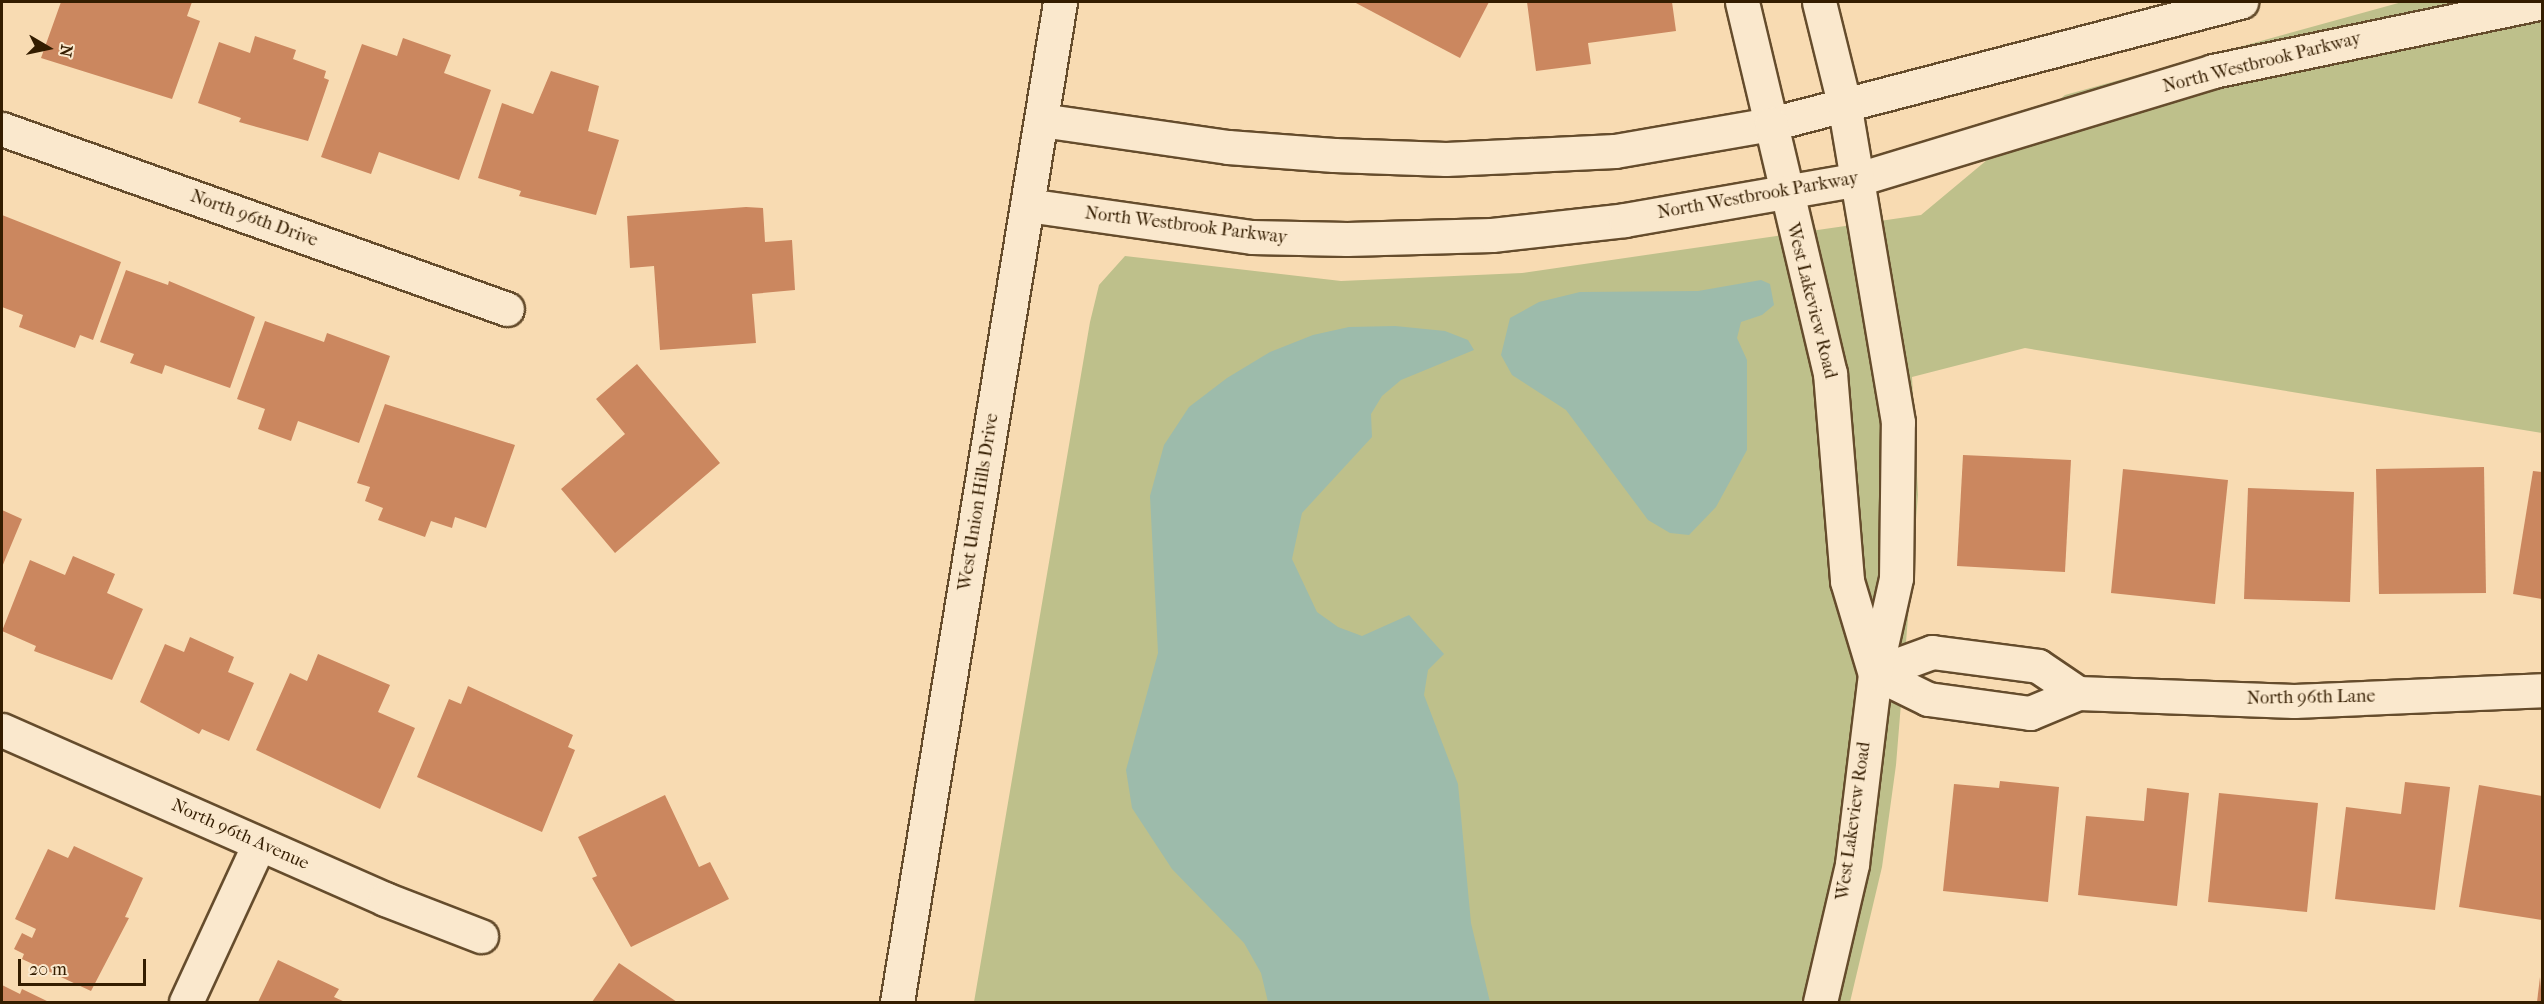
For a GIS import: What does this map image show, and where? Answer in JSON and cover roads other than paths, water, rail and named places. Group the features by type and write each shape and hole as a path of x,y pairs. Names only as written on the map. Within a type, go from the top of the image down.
{"street":[{"name":"West Union Hills Drive","path":"897,1002 1060,2"},
{"name":"West Lakeview Road","path":"1742,2 1785,195 1830,373 1846,581 1875,673"},
{"name":"West Lakeview Road","path":"1819,2 1844,103 1855,180 1898,422 1896,578 1875,673 1852,864 1820,1002"},
{"path":"1041,120 1228,147 1446,159 1615,151 1771,124 1844,103 2241,2"},
{"name":"North Westbrook Parkway","path":"1027,205 1252,237 1347,239 1492,235 1785,195 1855,180 2213,71 2541,2"},
{"name":"North 96th Drive","path":"2,129 507,309"},
{"path":"1875,673 1932,652 2038,666 2078,693"},
{"name":"North 96th Lane","path":"1875,673 1928,699 2030,713 2078,693 2294,701 2542,690"},
{"name":"North 96th Avenue","path":"2,730 259,844 481,936"},
{"path":"186,1002 259,844"}]}
